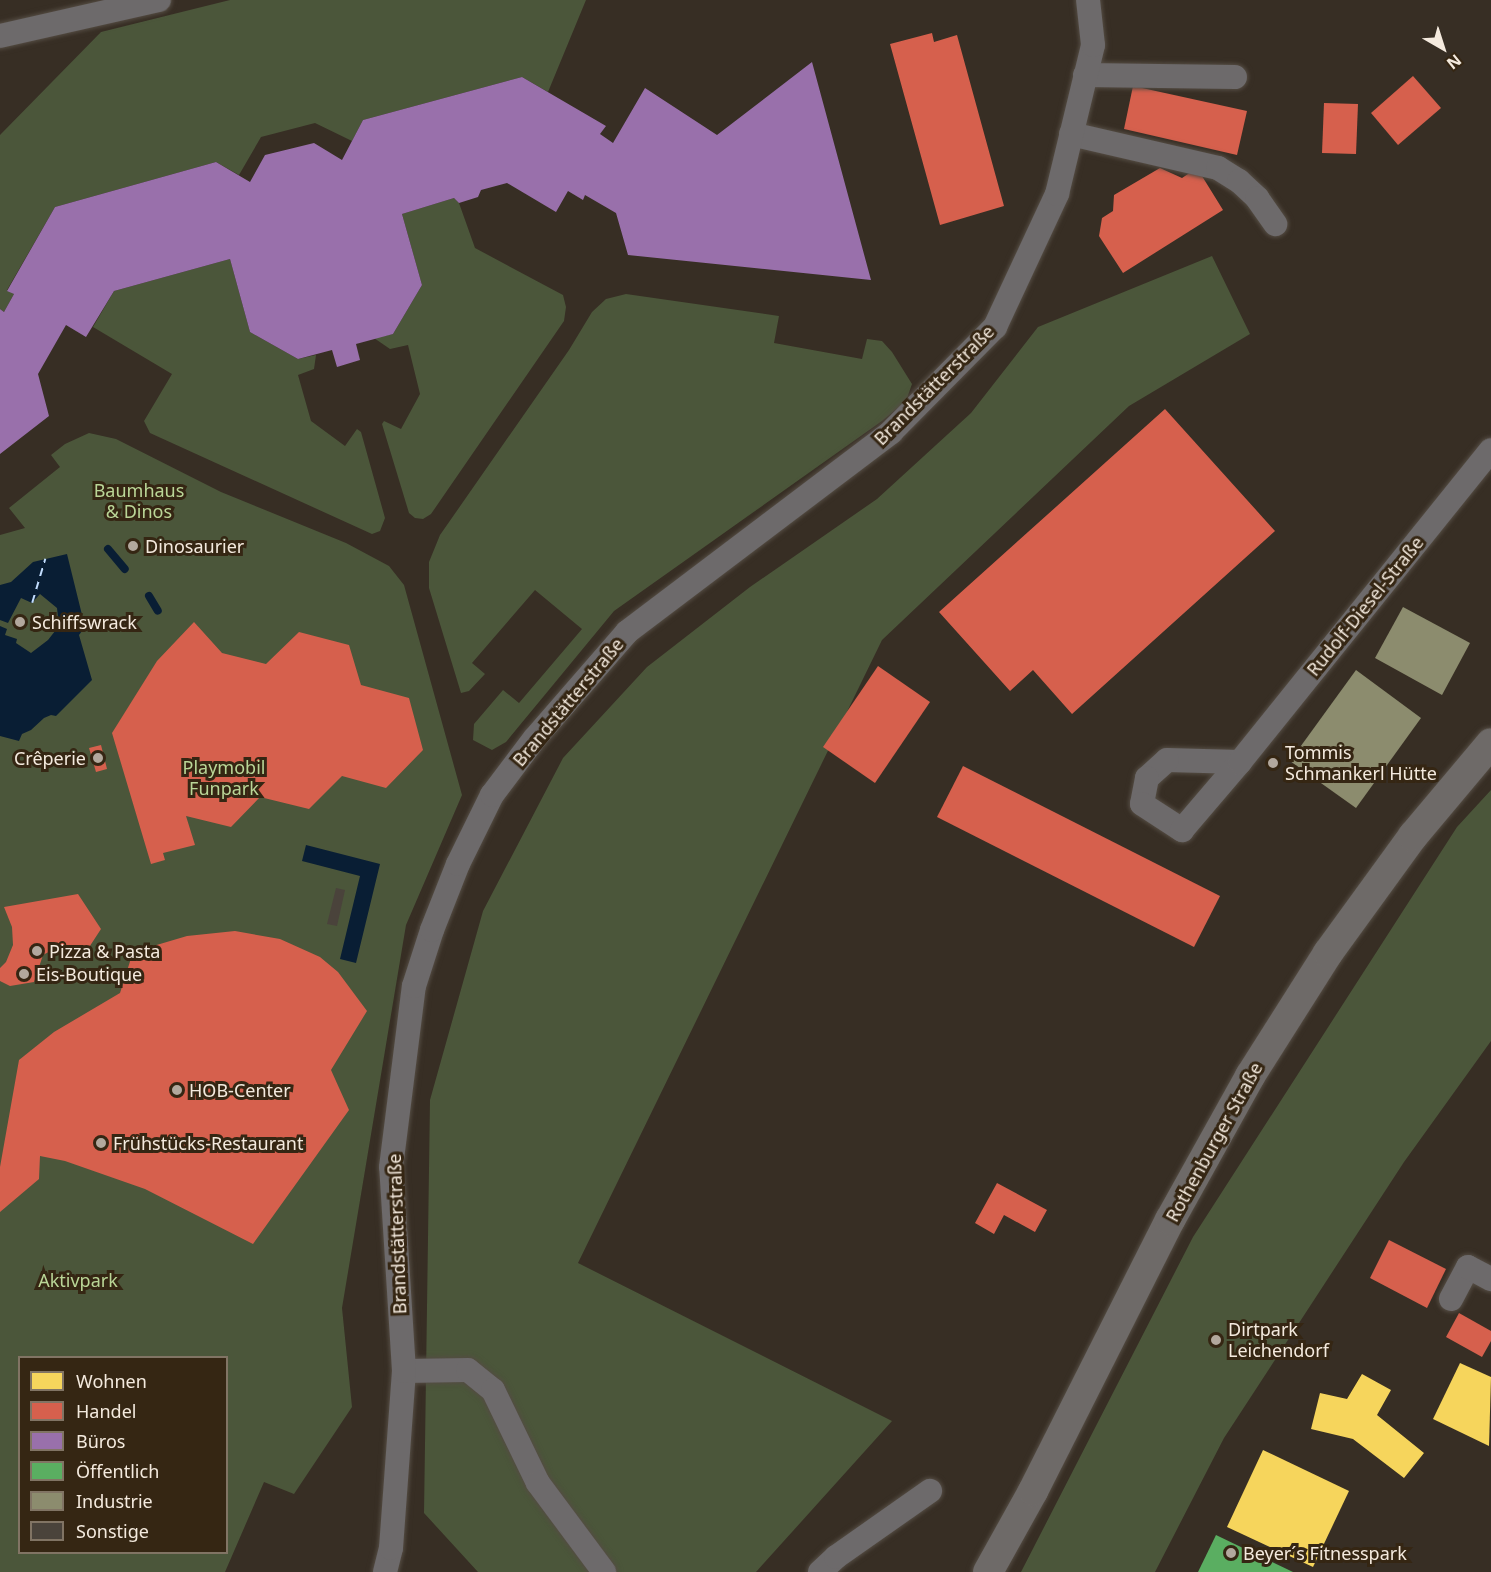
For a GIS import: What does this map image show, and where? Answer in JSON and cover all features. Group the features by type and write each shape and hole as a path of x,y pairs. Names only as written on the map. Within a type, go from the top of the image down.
{"main road":[{"name":"Rothenburger Straße","path":"988,1572 1033,1491 1170,1220 1250,1076 1341,935 1413,836 1491,743"}],"street":[{"path":"0,36 159,0"},
{"name":"Brandstätterstraße","path":"384,1572 391,1548 404,1371 391,1167 414,986 432,930 459,864 492,795 536,738 627,632 891,432 995,327 1057,194 1093,45 1088,0"},
{"path":"1085,75 1235,77"},
{"path":"1071,134 1218,168 1239,181 1257,198 1275,224"},
{"name":"Rudolf-Diesel-Straße","path":"1240,762 1491,450"},
{"path":"1451,1299 1468,1267 1491,1279"},
{"path":"404,1371 468,1370 493,1390 538,1483 604,1572"},
{"path":"820,1572 836,1557 930,1491"}],"green space":[{"path":"230,0 586,0 548,92 522,77 363,120 352,141 315,123 261,137 239,175 216,162 55,207 7,290 14,294 4,312 0,309 0,135 101,32"},
{"path":"454,198 459,203 475,248 563,295 566,307 564,321 431,514 423,519 415,518 409,513 382,424 384,421 401,429 420,394 408,345 390,349 374,338 393,334 422,285 402,214"},
{"path":"1212,256 1250,334 1129,406 882,640 578,1263 892,1421 756,1572 478,1572 424,1513 430,1100 483,911 563,758 647,667 750,587 877,499 971,413 1038,327"},
{"path":"230,259 250,332 298,359 316,355 314,369 298,375 311,421 345,446 357,429 361,432 385,518 380,531 372,534 150,433 144,421 172,374 93,327 114,291"},
{"path":"626,294 779,316 774,343 862,359 867,339 882,341 892,352 912,384 906,401 882,421 614,611 506,742 492,750 473,740 474,724 503,690 519,703 582,629 535,590 472,663 485,674 469,691 461,693 429,588 429,562 440,535 569,350 592,312 606,299"},
{"name":"Playmobil Funpark","path":"89,433 116,439 221,492 346,543 389,566 404,585 462,795 406,925 342,1308 352,1407 294,1494 264,1482 225,1572 0,1572 0,535 25,528 9,508 60,467 51,455 65,444"},
{"path":"1491,790 1491,1041 1404,1162 1224,1438 1155,1572 1021,1572 1193,1237 1457,827"}],"water":[{"path":"67,554 85,627 79,635 92,680 56,716 51,715 44,718 31,730 22,734 19,741 0,736 0,626 7,629 5,635 17,639 16,643 31,653 48,640 59,626 57,608 40,594 32,603 21,598 8,623 0,620 0,585 11,582 33,562"},
{"path":"306,845 380,864 356,963 340,959 360,876 302,861"}],"building: Wohnen":[{"path":"1460,1363 1491,1377 1489,1446 1433,1419"},
{"path":"1362,1374 1391,1390 1377,1415 1424,1453 1404,1478 1353,1439 1311,1429 1320,1393 1347,1399"},
{"path":"1263,1450 1349,1491 1313,1567 1227,1527"}],"building: Handel":[{"path":"932,33 934,42 957,35 1004,206 940,225 890,44"},
{"path":"1413,76 1441,108 1398,145 1371,113"},
{"path":"1133,86 1247,111 1237,155 1124,129"},
{"path":"1324,103 1358,104 1356,154 1322,153"},
{"path":"1160,168 1182,178 1197,168 1223,210 1123,273 1099,236 1102,218 1113,211 1114,195"},
{"path":"1165,409 1275,531 1072,714 1033,670 1010,691 939,612"},
{"path":"194,622 222,653 266,664 299,632 349,645 361,685 409,698 423,750 386,788 342,776 309,809 260,797 231,827 186,816 195,845 163,853 165,860 151,864 112,733 157,661"},
{"path":"878,666 930,702 875,783 823,747"},
{"name":"Crêperie","path":"101,745 107,769 96,772 89,748"},
{"path":"963,766 1220,896 1194,947 937,817"},
{"path":"78,894 101,929 86,952 69,945 60,946 43,955 34,982 10,986 0,981 0,968 6,962 13,945 12,927 4,907"},
{"name":"HOB-Center","path":"235,931 280,939 320,957 338,972 367,1011 331,1070 349,1110 253,1244 145,1189 65,1161 40,1156 39,1179 0,1212 0,1167 19,1060 54,1032 120,993 133,952 187,936"},
{"path":"997,1183 1047,1210 1035,1232 1004,1215 994,1234 975,1223"},
{"path":"1389,1240 1446,1269 1427,1308 1370,1278"},
{"path":"1459,1313 1491,1331 1491,1341 1482,1357 1446,1337"}],"building: Büros":[{"path":"812,62 871,280 628,255 616,213 585,195 583,200 568,191 556,212 507,183 481,190 478,197 459,203 454,198 402,214 422,285 393,334 356,344 360,360 337,367 332,350 298,359 250,332 230,259 114,291 86,337 66,325 38,374 49,416 0,454 0,309 4,312 14,294 7,291 55,207 216,162 250,182 265,155 314,143 342,160 363,120 522,77 606,126 600,134 613,143 645,88 717,135"}],"building: Öffentlich":[{"name":"Beyer´s Fitnesspark","path":"1216,1535 1293,1572 1198,1572"}],"building: Industrie":[{"path":"1403,607 1470,643 1442,695 1375,658"},
{"path":"1356,670 1421,718 1356,808 1290,761"}],"building: Sonstige":[{"path":"336,888 345,890 337,926 327,924"}],"waterway":[{"path":"108,549 125,569"},
{"path":"149,596 158,611"}],"ferry route":[{"path":"32,603 45,559"}],"place":[{"name":"Dinosaurier","path":"133,546"},
{"name":"Schiffswrack","path":"20,622"},
{"name":"Crêperie","path":"98,758"},
{"name":"Tommis Schmankerl Hütte","path":"1273,763"},
{"name":"Pizza & Pasta","path":"37,951"},
{"name":"Eis-Boutique","path":"24,974"},
{"name":"HOB-Center","path":"177,1090"},
{"name":"Frühstücks-Restaurant","path":"101,1143"},
{"name":"Dirtpark Leichendorf","path":"1216,1340"},
{"name":"Beyer´s Fitnesspark","path":"1231,1553"}],"park label":[{"name":"Baumhaus & Dinos","path":"139,501"},
{"name":"Aktivpark","path":"78,1280"}]}
